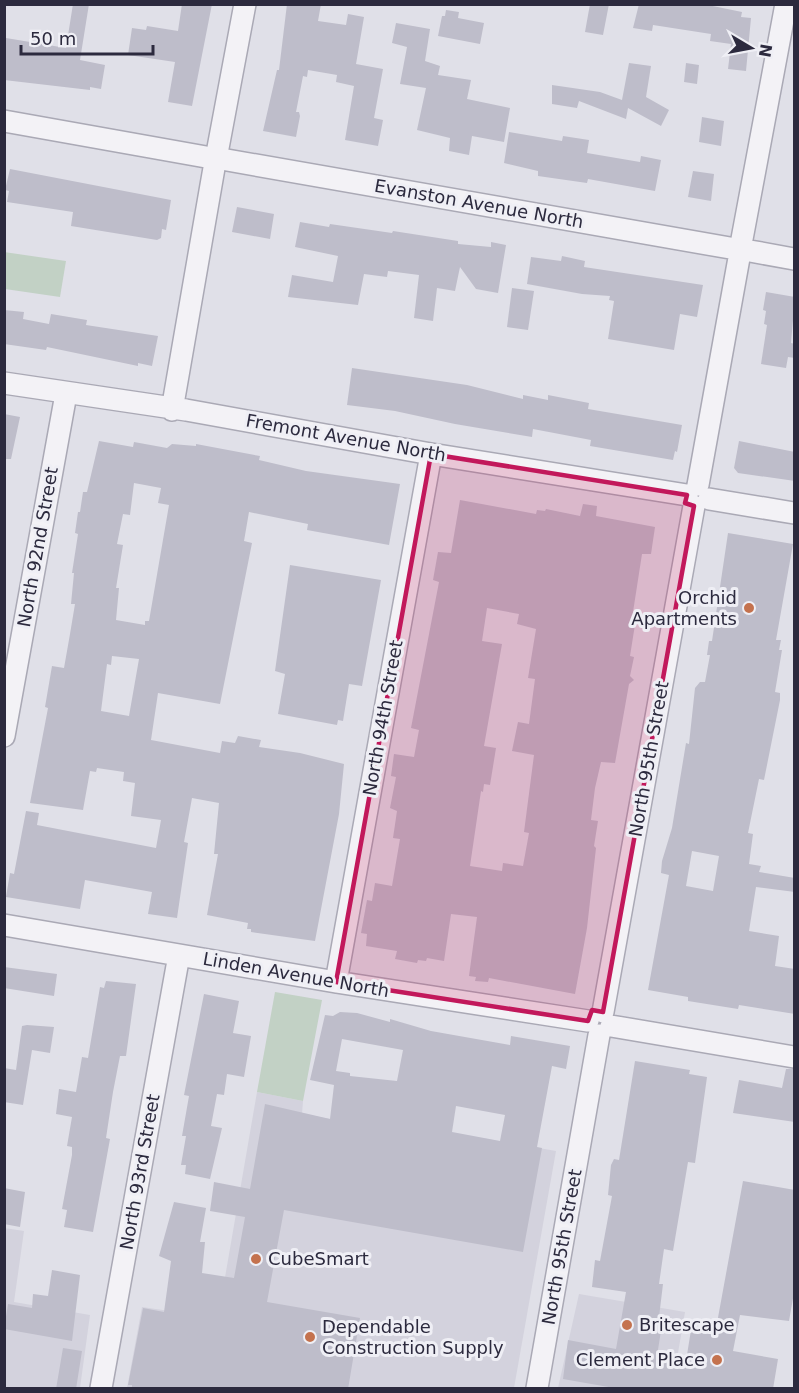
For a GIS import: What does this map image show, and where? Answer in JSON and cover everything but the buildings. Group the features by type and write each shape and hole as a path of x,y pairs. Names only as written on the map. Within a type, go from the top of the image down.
{"street":[{"path":"172,410 245,4"},
{"name":"North 95th Street","path":"537,1389 600,1024 786,4"},
{"name":"Evanston Avenue North","path":"4,121 795,259"},
{"name":"Fremont Avenue North","path":"4,383 795,513"},
{"name":"North 92nd Street","path":"4,736 66,394"},
{"name":"North 94th Street","path":"336,982 431,454"},
{"name":"Linden Avenue North","path":"4,925 795,1057"},
{"name":"North 93rd Street","path":"101,1389 179,955"}],"highlighted area":[{"path":"431,454 687,495 685,503 694,506 603,1012 592,1010 588,1021 336,982"}],"shaded area":[{"path":"257,1092 303,1101 302,1114 411,1133 413,1126 556,1151 514,1388 127,1388 142,1307 218,1318"},
{"path":"4,1228 24,1231 14,1302 90,1315 80,1388 5,1388"},
{"path":"579,1294 685,1312 672,1388 558,1388"}],"green space":[{"path":"4,252 66,261 60,297 5,289"},
{"path":"275,992 322,1000 303,1101 257,1092"}],"place":[{"name":"Orchid Apartments","path":"749,608"},
{"name":"CubeSmart","path":"256,1259"},
{"name":"Britescape","path":"627,1325"},
{"name":"Dependable Construction Supply","path":"310,1337"},
{"name":"Clement Place","path":"717,1360"}]}
